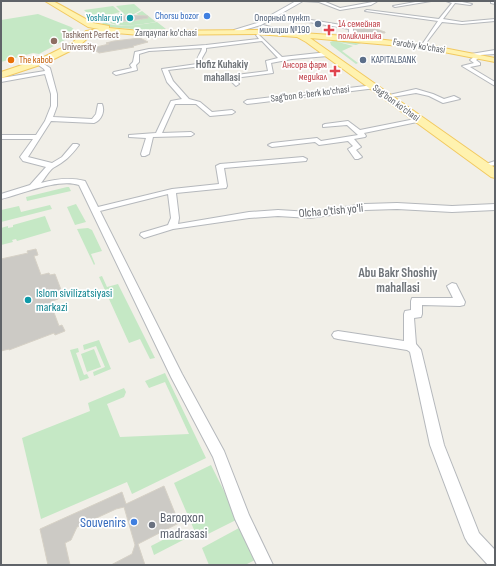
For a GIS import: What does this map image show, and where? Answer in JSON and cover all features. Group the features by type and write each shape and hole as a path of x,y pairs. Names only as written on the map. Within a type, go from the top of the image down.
{"main road":[{"path":"41,1 77,23 83,30"},
{"name":"Zarqaynar ko'chasi","path":"48,1 96,29 137,33 257,29 299,34"},
{"path":"257,29 300,1"},
{"path":"257,29 283,17 305,1"},
{"path":"1,74 58,51 79,38 83,30 89,27 96,29"},
{"path":"1,74 39,63 69,49 96,29"},
{"name":"Zarqaynar ko'chasi","path":"96,29 133,31 257,29 299,34"},
{"name":"Farobiy ko'chasi","path":"299,34 350,36 424,45 495,59"},
{"name":"Sag’bon ko’chasi","path":"299,34 392,95 493,168"},
{"path":"327,51 325,43 328,40 350,36"},
{"name":"Sag’bon ko’chasi","path":"327,51 420,120 493,168"}],"street":[{"path":"305,1 320,1 340,9 371,4 376,1"},
{"path":"388,3 395,6 429,1"},
{"path":"446,1 470,4"},
{"path":"424,45 425,41 455,1"},
{"path":"395,6 398,8 395,14"},
{"path":"367,11 468,23 495,20"},
{"path":"283,17 351,28 350,36"},
{"path":"484,21 495,26"},
{"path":"257,29 262,40 282,60"},
{"path":"187,101 170,82 166,69 200,65 200,54 204,51 202,32"},
{"path":"116,73 135,69 133,65 136,62 137,53 150,50 262,40"},
{"path":"236,84 230,77 271,72 267,62 327,51"},
{"name":"Farobiy ko'chasi","path":"474,54 495,52"},
{"path":"474,54 473,60 478,64 465,66 495,84"},
{"path":"39,63 47,68 55,96 54,109 50,119 24,157 26,159 49,164 50,167"},
{"path":"1,80 47,72"},
{"name":"Sag'bon 8-berk ko'chasi","path":"247,102 374,87"},
{"path":"392,95 416,91 431,95 443,101 457,99"},
{"path":"158,134 173,102 198,101 206,107 210,114 232,112"},
{"path":"50,119 94,121 101,111 100,106"},
{"path":"359,132 420,120"},
{"path":"272,144 318,140 319,143 363,136 348,123 325,126"},
{"path":"131,136 191,134"},
{"path":"145,154 149,136"},
{"path":"1,137 37,137"},
{"path":"349,138 357,147 352,149 358,157"},
{"path":"34,188 34,186 50,167 57,164 67,156 75,145"},
{"path":"94,210 172,191 224,186 220,166 303,158"},
{"path":"1,197 61,180 78,181 82,183 177,377 219,455 243,518 265,565"},
{"path":"172,191 175,218 172,227"},
{"name":"Olcha o'tish yo'li","path":"144,235 172,227 249,215 278,213 310,215 324,212 398,206 452,209 495,207"},
{"path":"410,346 408,314 417,314 416,301 460,302 452,286"},
{"path":"338,335 410,346 414,350 437,445 452,485 474,538 495,561"}],"green space":[{"path":"134,4 141,10 134,14 125,15 116,6"},
{"path":"113,6 120,12 106,16 103,20 107,23 128,26 157,22 166,29 144,30 109,27 92,18 84,10"},
{"path":"142,11 156,22 137,25 117,25 106,21 108,17 114,17 109,16 121,13 124,15 116,17 114,20 122,22 140,20 142,18 141,16 136,14"},
{"path":"38,14 71,27 75,30 74,35 39,54 33,53 1,62 1,20"},
{"path":"336,40 364,42 356,45 338,42 353,46 342,51 358,63 356,64 331,45 330,42"},
{"path":"69,187 71,191 27,201 26,197"},
{"path":"76,204 86,222 75,225 67,207"},
{"path":"50,205 52,209 1,222 1,210 19,206 21,212"},
{"path":"45,216 51,231 17,241 16,239 12,240 13,242 1,245 1,228 8,226 8,228 13,227 13,225"},
{"path":"88,228 92,230 102,251 91,254 95,264 94,265 77,229"},
{"path":"102,276 107,287 118,284 155,358 150,359 140,339 129,343 99,277"},
{"path":"99,340 111,369 94,376 93,372 105,367 96,346 84,350 83,345"},
{"path":"78,348 79,352 76,353 84,375 87,374 89,378 80,381 70,350"},
{"path":"94,349 101,367 87,372 81,354"},
{"path":"165,373 206,458 132,494 127,482 41,519 22,438 90,411 88,403 124,388 126,392 124,397 107,404 120,437 189,434 165,382 149,388 145,381"},
{"path":"211,465 238,519 198,539 174,483"},
{"path":"239,528 255,560 245,565 209,565 202,548"},
{"path":"182,530 185,539 154,555 151,546"}],"building":[{"path":"129,15 148,16 148,18 130,21 109,21 109,19"},
{"path":"364,25 385,33 354,33 354,27"},
{"path":"140,38 148,42 133,46 134,47 99,53 92,48 109,44 106,43 114,41"},
{"name":"Islom sivilizatsiyasi markazi","path":"36,249 38,255 34,256 41,275 49,273 50,275 55,274 63,295 50,302 59,326 62,325 65,331 55,335 54,333 9,350 1,351 1,259 28,253 27,251"},
{"name":"Baroqxon madrasasi","path":"164,486 179,523 138,544 145,565 111,565 132,554 135,545 124,507 116,509 77,527 71,540 65,543 70,565 48,565 40,529 122,492 126,504"}],"place":[{"name":"Chorsu bozor","path":"207,16"},
{"name":"Yoshlar uyi","path":"130,18"},
{"name":"Опорный пункт милиции №190","path":"318,24"},
{"name":"14 семейная поликлиника","path":"329,30"},
{"name":"Tashkent Perfect University","path":"54,41"},
{"name":"The kabob","path":"11,60"},
{"name":"KAPITALBANK","path":"363,60"},
{"name":"Ансора фарм медикал","path":"335,71"},
{"name":"Islom sivilizatsiyasi markazi","path":"28,300"},
{"name":"Souvenirs","path":"134,522"},
{"name":"Baroqxon madrasasi","path":"152,525"}],"district":[{"name":"Hofiz Kuhakiy mahallasi","path":"222,70"},
{"name":"Abu Bakr Shoshiy mahallasi","path":"398,280"}]}
